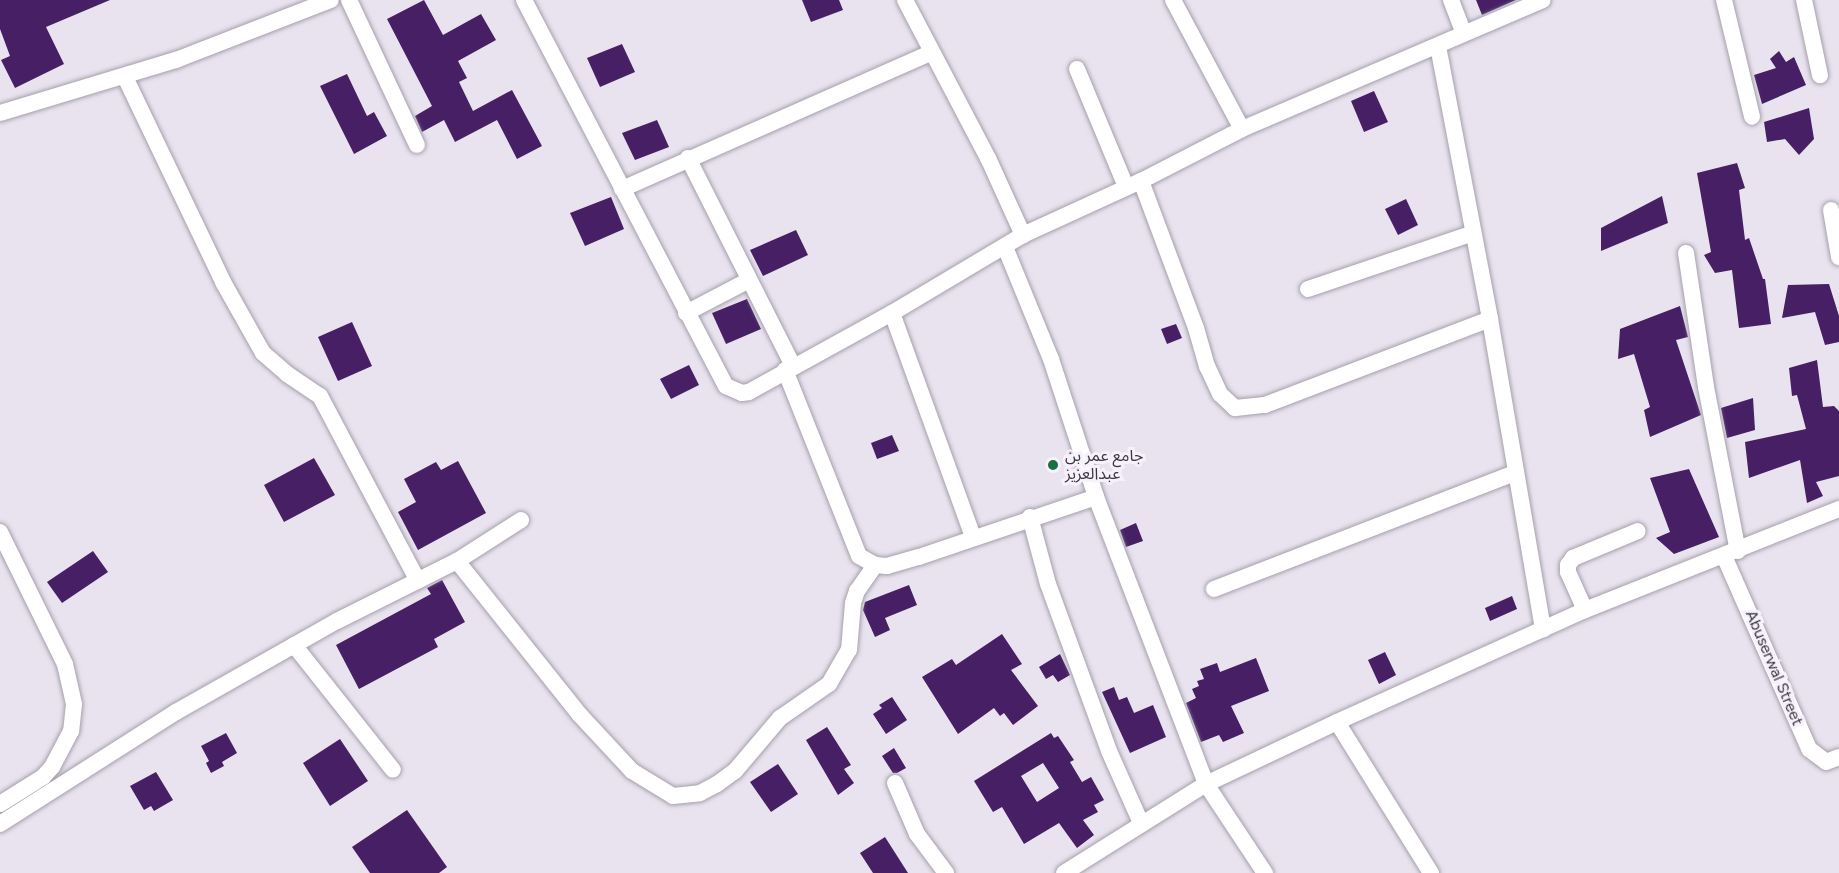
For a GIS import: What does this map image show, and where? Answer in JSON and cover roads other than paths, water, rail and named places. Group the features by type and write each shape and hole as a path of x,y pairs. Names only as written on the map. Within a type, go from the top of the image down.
{"street":[{"path":"0,113 176,60 331,0"},
{"path":"349,0 417,144"},
{"path":"524,0 686,313 726,386 734,392 749,392 892,313 1023,235 1133,184 1242,129 1543,0"},
{"path":"905,0 930,53 988,158 1023,235"},
{"path":"1173,0 1242,129"},
{"path":"1451,0 1464,34"},
{"path":"1724,0 1752,117"},
{"path":"1804,0 1820,75"},
{"path":"1438,46 1490,319 1514,472 1543,630"},
{"path":"622,189 930,53"},
{"path":"1077,69 1133,184 1196,328 1207,366 1220,394 1235,408 1265,405 1490,319"},
{"path":"125,77 223,282 263,353 287,375 320,396 418,581"},
{"path":"688,158 749,280 789,368 859,555 875,565 887,566 1096,497"},
{"path":"1831,210 1839,257"},
{"path":"1308,289 1473,233"},
{"path":"1005,247 1052,359 1096,497 1206,784 1265,873"},
{"path":"1686,253 1731,553"},
{"path":"686,313 749,280"},
{"path":"892,313 973,537"},
{"path":"1214,589 1514,472"},
{"path":"1064,873 1206,784 1337,722 1585,610 1839,509"},
{"path":"1030,517 1048,584 1109,752 1142,823"},
{"path":"0,824 176,712 294,645 457,561 521,520"},
{"path":"1585,610 1569,572 1569,565 1573,558 1638,531"},
{"path":"0,532 65,664 74,704 71,731 52,767 43,777 0,804"},
{"name":"Abuserwal Street","path":"1731,553 1809,749 1826,762 1839,757"},
{"path":"457,561 579,714 632,771 673,796 689,796 717,784 735,771 780,718 829,684 849,650 853,603 857,591 875,565"},
{"path":"294,645 393,770"},
{"path":"1337,722 1431,873"},
{"path":"895,783 917,834 946,873"}],"place":[{"name":"جامع عمر بن عبدالعزيز","path":"1053,465"}]}
